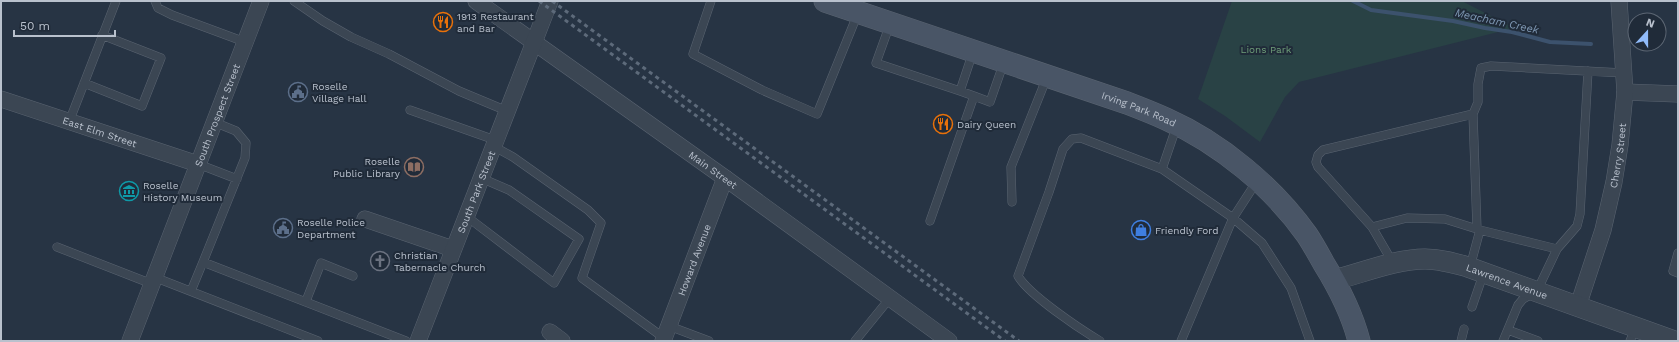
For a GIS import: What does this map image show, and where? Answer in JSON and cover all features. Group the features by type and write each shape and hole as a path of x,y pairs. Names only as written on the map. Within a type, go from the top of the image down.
{"main road":[{"name":"Irving Park Road","path":"825,1 1127,103 1167,119 1213,145 1257,180 1280,202 1307,235 1334,280 1355,324 1359,341"}],"street":[{"name":"South Prospect Street","path":"130,341 261,1"},
{"name":"Main Street","path":"476,1 533,43 725,178 949,341"},
{"name":"South Park Street","path":"418,341 550,1"},
{"name":"Cherry Street","path":"1578,306 1603,230 1614,182 1625,92 1619,1"},
{"path":"1625,92 1678,94"},
{"name":"East Elm Street","path":"1,100 198,164"},
{"name":"Howard Avenue","path":"665,335 725,178"},
{"path":"366,219 453,249"},
{"name":"Lawrence Avenue","path":"1334,280 1403,261 1424,259 1444,261 1477,270 1578,306 1633,334 1674,341"}],"lane":[{"path":"69,122 116,1"},
{"path":"155,1 158,8 172,15 245,42"},
{"path":"294,1 323,21 351,37 389,54 459,91 507,111"},
{"path":"711,1 693,54 762,90 817,114 858,12"},
{"path":"890,23 876,63 990,102 1004,61"},
{"path":"84,84 142,106 161,58 102,35"},
{"path":"960,91 973,51"},
{"path":"1472,307 1477,270 1478,230 1473,114 1478,102 1478,84 1481,68 1491,66 1624,73"},
{"path":"1503,341 1518,305 1523,299 1537,291 1557,249 1577,226 1580,214 1588,71"},
{"path":"1012,202 1011,167 1047,76"},
{"path":"930,221 974,96"},
{"path":"410,110 494,143 588,210 601,223 582,278 665,335 709,341"},
{"path":"1393,264 1372,227 1318,167 1316,162 1318,155 1324,150 1473,114"},
{"path":"191,291 245,158 246,143 236,131 214,122"},
{"path":"1162,169 1177,125"},
{"path":"1100,341 1022,284 1018,276 1063,149 1072,139 1080,138 1162,169 1233,218 1262,243 1291,288 1310,341"},
{"path":"198,164 237,179"},
{"path":"466,216 554,283 579,239 509,190 481,178"},
{"path":"1181,341 1233,218 1257,180"},
{"path":"1372,227 1407,218 1445,219 1478,230 1557,249"},
{"path":"57,247 153,280 191,291 318,341"},
{"path":"1678,253 1673,271 1678,273"},
{"path":"203,262 406,341"},
{"path":"306,301 321,263 353,276"},
{"path":"855,341 890,298"},
{"path":"1461,341 1464,329"},
{"path":"1508,330 1538,341"}],"green space":[{"name":"Lions Park","path":"1232,1 1462,1 1514,28 1299,82 1285,97 1260,142 1225,116 1198,99"}],"waterway":[{"name":"Meacham Creek","path":"1353,1 1371,10 1453,21 1512,32 1550,42 1591,44"}],"railway":[{"path":"539,1 1005,341"},
{"path":"552,1 1019,341"}],"place":[{"name":"1913 Restaurant and Bar","path":"443,22"},
{"name":"Roselle Village Hall","path":"298,92"},
{"name":"Dairy Queen","path":"943,124"},
{"name":"Roselle Public Library","path":"414,167"},
{"name":"Roselle History Museum","path":"129,191"},
{"name":"Roselle Police Department","path":"283,228"},
{"name":"Friendly Ford","path":"1141,230"},
{"name":"Christian Tabernacle Church","path":"380,261"}]}
